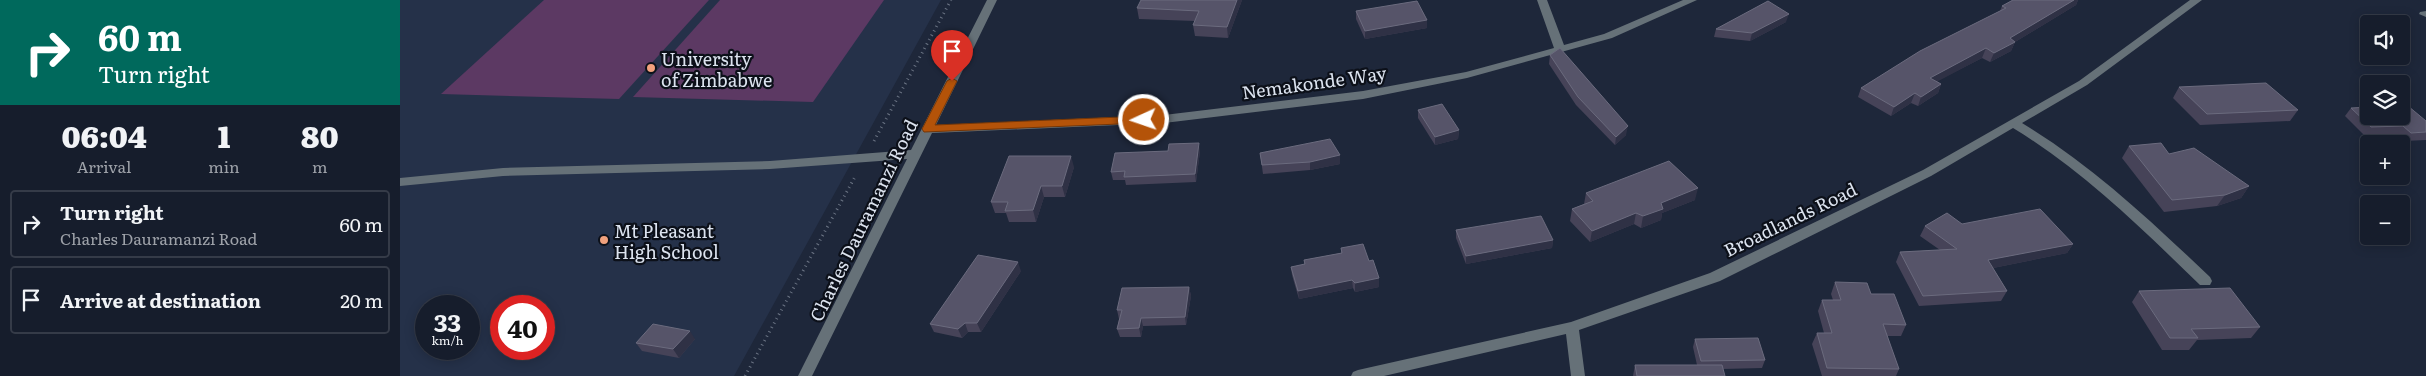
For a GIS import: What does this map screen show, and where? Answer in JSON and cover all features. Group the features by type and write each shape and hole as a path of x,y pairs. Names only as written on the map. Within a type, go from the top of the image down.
{"street":[{"name":"Charles Dauramanzi Road","path":"805,376 992,0"},
{"path":"1542,0 1560,50"},
{"name":"Nemakonde Way","path":"927,129 1164,119 1363,95 1467,74 1560,50 1608,36 1692,0"},
{"name":"Broadlands Road","path":"1358,376 1572,327 1715,277 1926,173 2083,83 2197,0"},
{"path":"2013,123 2049,143 2115,196 2205,282"},
{"path":"400,182 503,172 770,165 864,160 915,154"},
{"path":"1572,327 1578,376"}],"path":[{"path":"746,376 951,0"}],"shaded area":[{"path":"400,0 941,0 734,376 400,376"},
{"path":"544,0 709,0 619,99 441,94"},
{"path":"720,0 884,0 813,102 633,97"}],"building":[{"path":"1141,0 1237,0 1227,27 1193,25 1199,11 1137,8"},
{"path":"2013,0 2074,0 2010,38 2015,42 1994,53 1986,48 1930,78 1941,84 1921,97 1915,93 1894,107 1861,88 1920,51 2006,8 2002,6"},
{"path":"1417,1 1427,20 1365,31 1356,11"},
{"path":"1768,1 1789,14 1752,33 1716,29"},
{"path":"1560,48 1628,126 1616,137 1578,97 1550,55"},
{"path":"2266,83 2298,110 2207,114 2179,87"},
{"path":"1442,104 1459,130 1435,137 1418,110"},
{"path":"2351,108 2360,108 2360,117"},
{"path":"2410,108 2426,121 2426,132 2411,133 2403,126 2371,127 2369,125 2410,125"},
{"path":"1330,139 1340,155 1310,162 1262,165 1260,153"},
{"path":"1199,143 1195,174 1124,177 1125,171 1111,172 1115,153 1168,151 1169,144"},
{"path":"2161,143 2169,154 2194,148 2249,186 2225,195 2172,200 2129,146"},
{"path":"1009,156 1071,156 1062,186 1041,186 1033,210 1005,211 1008,202 991,202"},
{"path":"1669,161 1698,188 1661,203 1663,209 1643,216 1636,213 1592,231 1572,209 1593,201 1586,193"},
{"path":"2040,209 2073,244 1988,260 2007,291 1923,296 1900,252 1957,249 1925,226 1947,213 1962,224"},
{"path":"1541,216 1553,240 1466,256 1456,230"},
{"path":"1363,244 1369,261 1373,260 1379,278 1355,283 1352,280 1298,291 1291,267 1305,264 1304,260 1342,253 1341,248"},
{"path":"978,255 1018,262 977,323 965,323 958,329 930,324"},
{"path":"1835,282 1867,283 1871,294 1894,294 1906,325 1883,324 1899,369 1827,368 1817,333 1832,333 1822,300 1841,300"},
{"path":"1189,287 1185,317 1141,318 1139,328 1117,329 1122,310 1117,310 1122,288"},
{"path":"2230,288 2260,327 2191,329 2198,338 2170,338 2139,291"},
{"path":"653,324 690,331 673,349 636,343"},
{"path":"1758,338 1765,360 1701,361 1695,339"},
{"path":"1635,365 1722,365 1725,376 1637,376"}],"place":[{"name":"University of Zimbabwe","path":"651,68"},
{"name":"Mt Pleasant High School","path":"604,240"}],"route":[{"path":"952,81 927,129 1144,120"}]}
